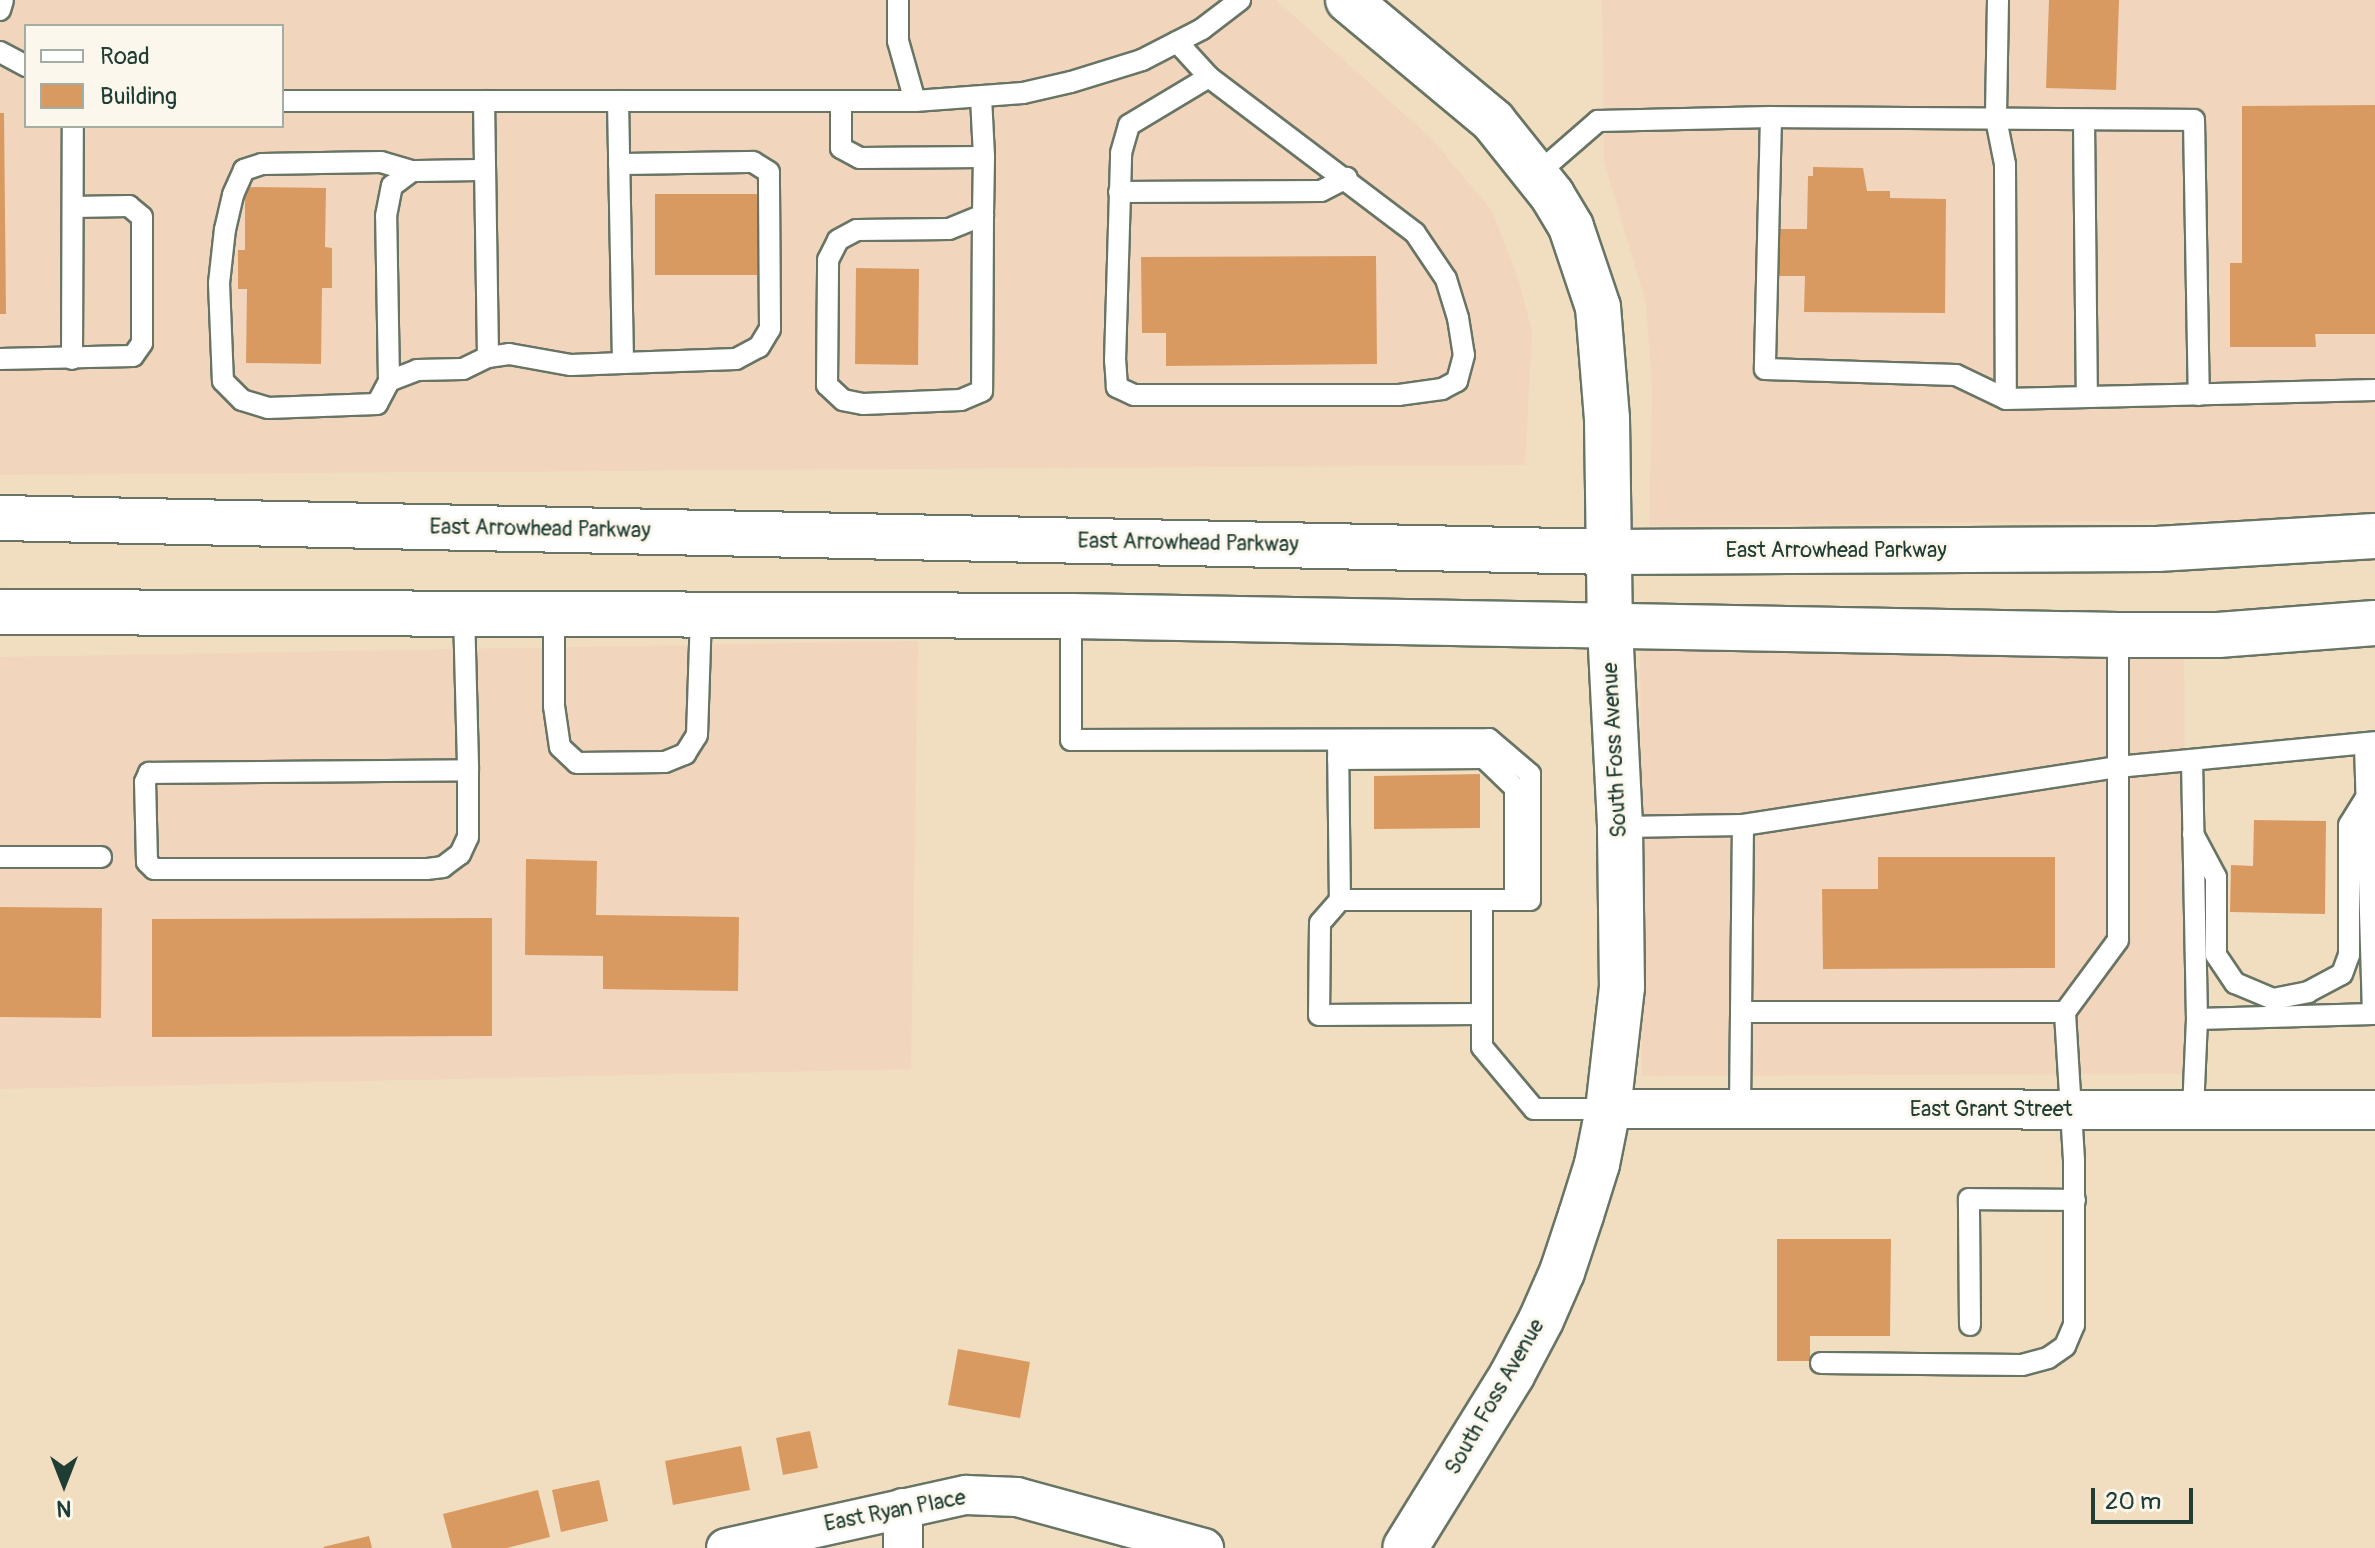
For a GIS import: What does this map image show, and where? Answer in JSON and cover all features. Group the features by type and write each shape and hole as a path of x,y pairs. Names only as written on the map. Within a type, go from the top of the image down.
{"main road":[{"name":"South Foss Avenue","path":"1348,0 1493,121 1537,174 1571,227 1598,307 1604,355 1611,552 1610,628 1620,827 1622,987 1608,1109 1597,1164 1567,1258 1541,1320 1512,1375 1405,1548"},
{"name":"East Arrowhead Parkway","path":"0,518 1611,552 2157,549 2375,536"},
{"path":"0,612 1071,616 2118,635 2218,635 2375,623"}],"street":[{"name":"East Grant Street","path":"1608,1109 2375,1110"},
{"name":"East Ryan Place","path":"726,1548 966,1495 1017,1497 1204,1548"},
{"path":"903,1508 903,1548"}],"lane":[{"path":"0,10 3,0"},
{"path":"898,0 898,41 915,101"},
{"path":"284,101 915,101 981,97 1071,82 1142,60 1202,29 1240,0"},
{"path":"1998,0 1996,119 2005,164 2006,399"},
{"path":"1177,42 1209,77 1347,178 1415,233 1446,279 1464,355 1457,381 1442,389 1399,395 1134,395 1117,387 1119,192 1121,153 1129,125 1209,77"},
{"path":"0,52 24,65"},
{"path":"981,97 984,157 982,391 961,400 863,404 843,400 827,385 828,260 838,240 857,230 949,229 983,215"},
{"path":"484,101 488,357"},
{"path":"618,101 623,363"},
{"path":"841,101 841,148 860,158 984,157"},
{"path":"1771,117 1765,369 1956,375 2006,399 2375,390"},
{"path":"1537,174 1598,121 1771,117 2194,120 2199,395"},
{"path":"2084,121 2087,397"},
{"path":"72,359 73,128"},
{"path":"412,171 392,186 386,216 389,381 377,404 268,408 242,400 223,381 219,283 233,195 244,170 262,164 381,162 412,171 485,170"},
{"path":"389,381 417,370 463,369 488,357 509,354 571,365 736,359 759,347 770,329 769,172 753,162 619,164"},
{"path":"1119,192 1321,191 1347,178"},
{"path":"0,359 133,356 142,343 142,217 129,206 73,207"},
{"path":"464,612 468,770 468,837 460,854 443,867 154,869 147,862 145,782 149,773 468,770"},
{"path":"554,614 554,706 560,747 577,763 665,762 685,754 697,735 699,724 701,615"},
{"path":"1071,616 1071,740 1338,750 1489,739 1530,774 1530,900 1340,900"},
{"path":"1821,1363 2022,1365 2048,1358 2065,1346 2074,1325 2075,1200 2065,1012 2118,940 2118,635"},
{"path":"1620,827 1743,825 2117,767 2370,743 2367,796 2373,1014 2197,1019"},
{"path":"1338,750 1340,900 1320,923 1319,1015 1480,1014"},
{"path":"2192,760 2197,1019 2193,1110"},
{"path":"2193,834 2216,877 2216,955 2235,983 2273,999 2308,992 2342,974 2349,955 2349,825 2367,796"},
{"path":"1740,1109 1743,825"},
{"path":"0,857 101,857"},
{"path":"1482,901 1482,1047 1534,1109 1608,1109"},
{"path":"1741,1012 2065,1012"},
{"path":"1970,1325 1969,1199 2075,1200"}],"shaded area":[{"path":"0,0 1276,0 1430,137 1492,211 1518,278 1532,331 1525,465 0,475"},
{"path":"1602,0 2375,0 2375,518 1649,526 1652,389 1646,303 1604,162"},
{"path":"2184,611 2186,1074 1642,1076 1640,613"},
{"path":"918,641 911,1069 0,1089 0,657"}],"building":[{"path":"2049,0 2119,0 2116,90 2046,88"},
{"path":"2375,105 2375,334 2315,334 2316,347 2230,347 2230,263 2242,263 2242,106"},
{"path":"0,113 4,113 6,314 0,314"},
{"path":"1813,167 1863,168 1867,191 1890,191 1890,198 1946,199 1945,313 1804,312 1805,276 1771,276 1772,229 1807,229 1808,176 1813,176"},
{"path":"245,187 326,188 325,247 332,248 332,288 322,288 321,364 246,363 247,289 238,289 238,250 245,250"},
{"path":"655,194 757,194 757,275 655,275"},
{"path":"1376,256 1377,364 1166,366 1166,333 1142,333 1141,257"},
{"path":"856,268 919,269 918,365 855,364"},
{"path":"1480,774 1480,828 1374,829 1374,776"},
{"path":"2254,820 2326,821 2325,914 2230,912 2231,865 2253,866"},
{"path":"1878,857 2055,857 2055,968 1823,969 1822,889 1878,889"},
{"path":"526,859 597,861 596,915 739,917 738,991 603,989 603,956 525,955"},
{"path":"0,907 102,908 101,1018 0,1017"},
{"path":"492,918 492,1036 152,1037 152,919"},
{"path":"1777,1239 1891,1239 1890,1336 1810,1336 1810,1361 1777,1361"},
{"path":"958,1349 1030,1362 1020,1418 948,1405"},
{"path":"810,1431 818,1468 783,1475 776,1438"},
{"path":"741,1446 750,1490 673,1505 665,1461"},
{"path":"599,1480 608,1521 561,1532 552,1490"},
{"path":"538,1490 550,1537 507,1548 452,1548 443,1514"},
{"path":"369,1536 372,1548 323,1547"}]}
